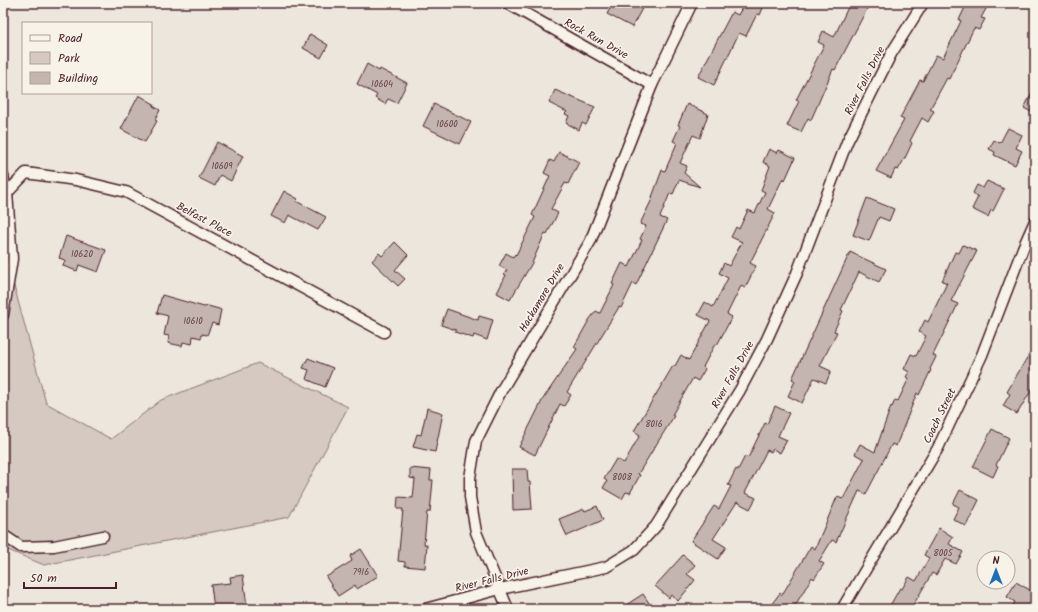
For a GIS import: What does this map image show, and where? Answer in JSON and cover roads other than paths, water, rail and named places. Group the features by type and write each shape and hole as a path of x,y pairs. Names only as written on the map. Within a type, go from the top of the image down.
{"street":[{"name":"Rock Run Drive","path":"507,3 652,85"},
{"name":"Hackamore Drive","path":"508,609 476,532 470,497 470,478 476,441 501,391 590,242 652,85 692,3"},
{"name":"River Falls Drive","path":"425,609 500,590 606,567 634,550 656,526 740,390 763,345 797,273 847,142 891,54 923,3"},
{"name":"Belfast Place","path":"7,193 26,173 76,180 126,192 384,332"},
{"path":"3,176 7,193 12,259 3,315"},
{"name":"Coach Street","path":"842,609 938,448 982,355 1023,248 1035,221"},
{"path":"3,535 21,547 54,546 103,536"}]}
